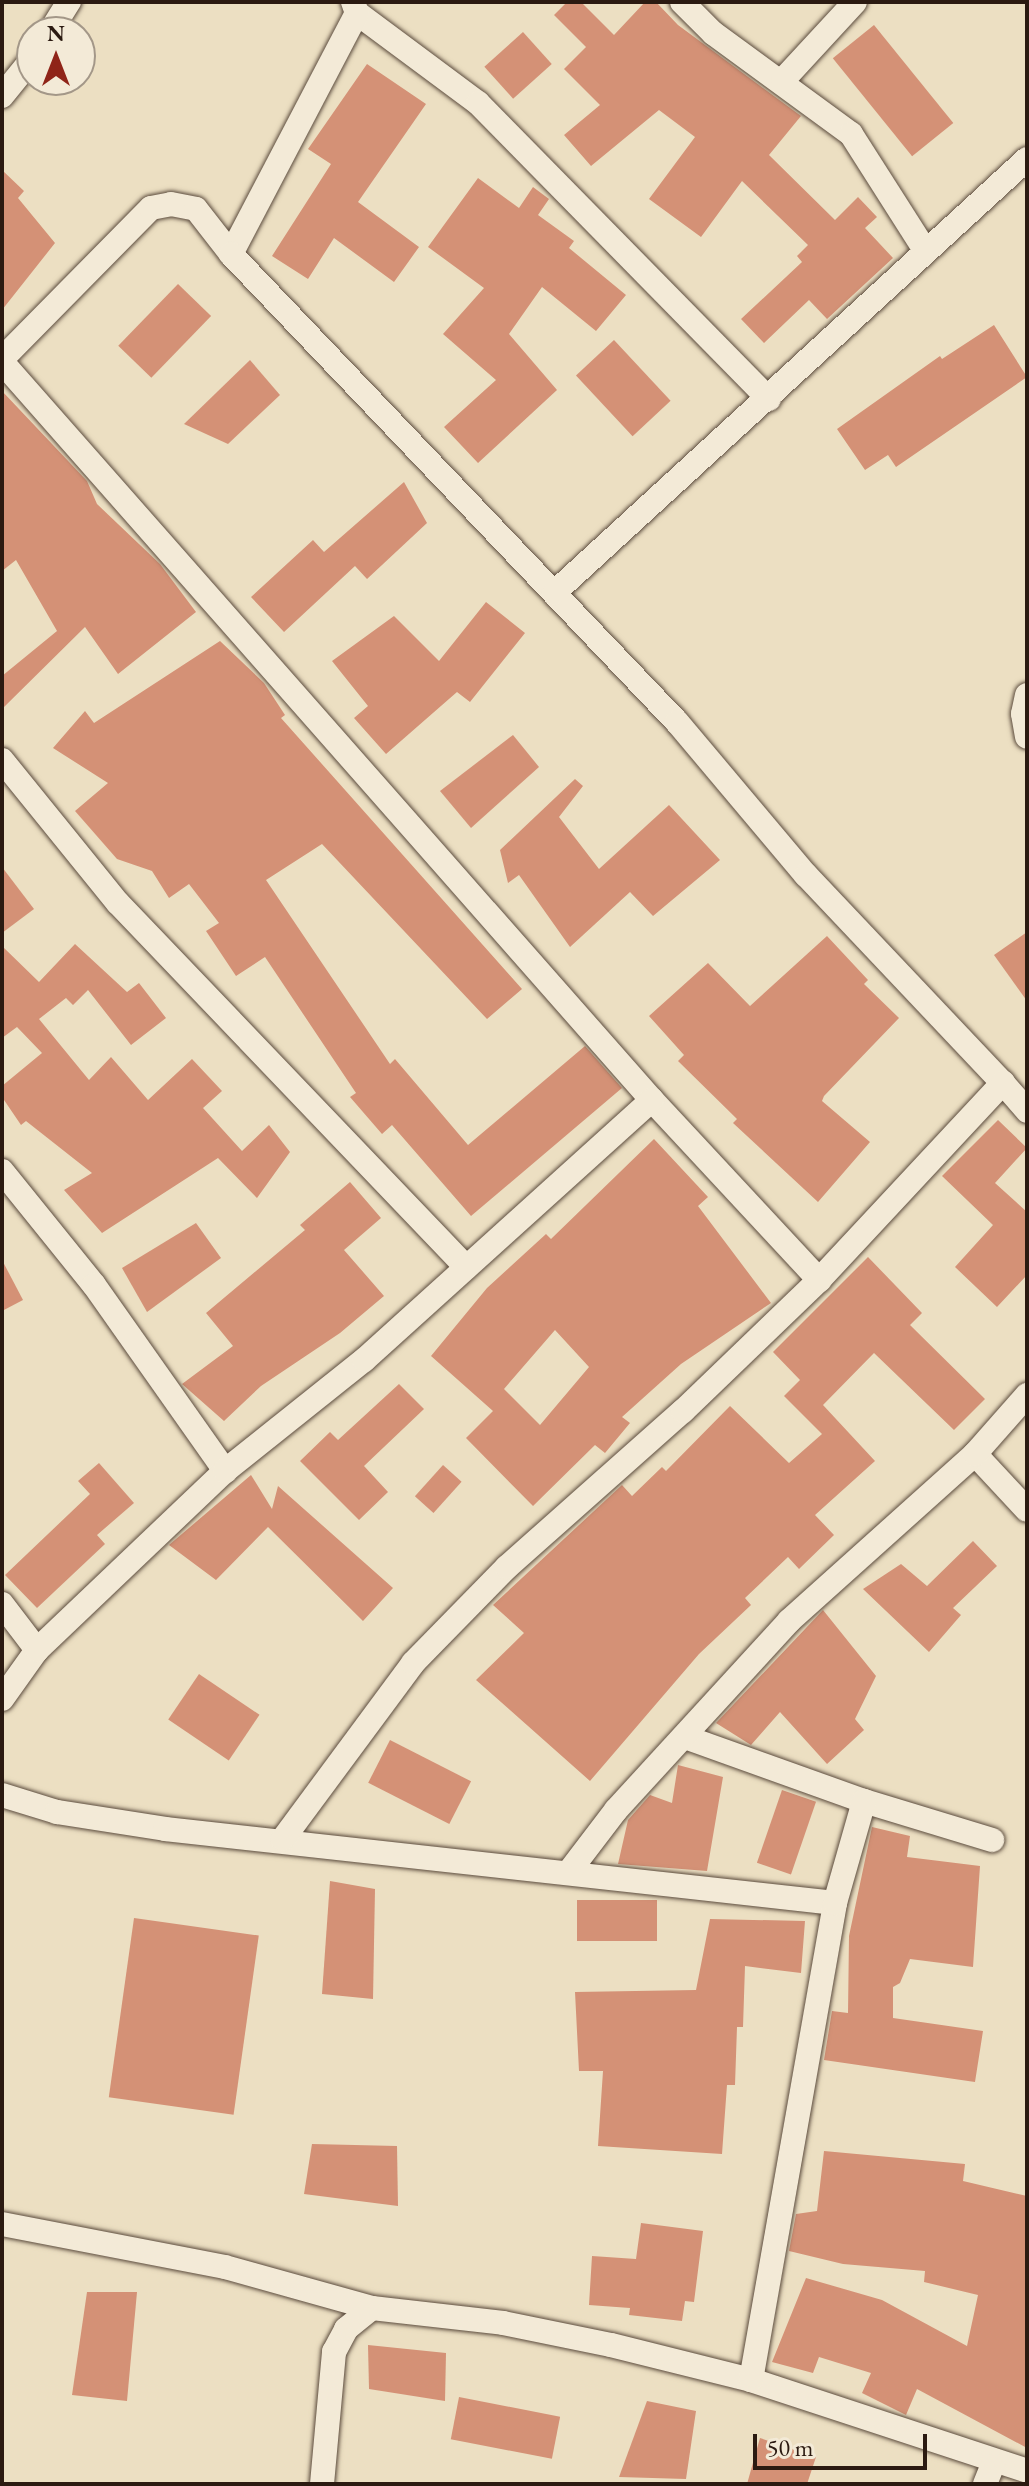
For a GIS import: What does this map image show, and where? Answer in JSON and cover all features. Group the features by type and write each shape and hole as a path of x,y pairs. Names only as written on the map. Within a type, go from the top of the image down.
{"street":[{"path":"682,2 713,33 783,80 851,134 925,250"},
{"path":"783,80 855,2"},
{"path":"231,254 355,8 478,103 769,399"},
{"path":"2,96 16,79"},
{"path":"554,593 769,399 925,250 1027,159"},
{"path":"819,1280 652,1100 2,360 151,208 171,204 196,209 231,254 677,722 806,875 1027,1111"},
{"path":"1027,695 1023,714 1027,737"},
{"path":"2,760 118,903 466,1267"},
{"path":"283,1839 413,1663 507,1567 683,1411 819,1280 1003,1083"},
{"path":"2,1699 37,1650 225,1471 364,1360 652,1100"},
{"path":"2,1171 94,1285 225,1471"},
{"path":"568,1873 616,1810 789,1621 975,1454 1027,1395"},
{"path":"975,1454 1027,1510"},
{"path":"2,1604 37,1650"},
{"path":"685,1737 864,1801 992,1840"},
{"path":"2,1795 57,1812 835,1903"},
{"path":"751,2380 835,1903 864,1801"},
{"path":"2,2224 225,2267 372,2308 390,2306 503,2323 751,2380 989,2473 1027,2471"},
{"path":"322,2484 334,2352 346,2329 372,2308"}],"building":[{"path":"567,2 581,2 614,35 645,2 656,2 678,25 801,116 769,155 835,220 858,197 877,217 865,228 893,258 827,319 809,300 764,343 741,319 802,262 797,256 808,245 742,181 701,237 649,199 695,137 659,110 591,166 564,135 600,105 564,69 586,47 554,15"},
{"path":"874,25 953,123 912,156 833,58"},
{"path":"523,32 552,64 513,99 484,67"},
{"path":"367,64 426,104 358,202 419,247 394,282 334,238 308,279 272,256 331,164 308,149"},
{"path":"2,170 24,191 18,198 55,243 2,310"},
{"path":"478,178 519,208 533,187 549,199 538,215 574,241 569,248 626,295 596,331 542,287 509,334 557,390 478,463 444,427 496,380 443,334 484,288 428,247"},
{"path":"178,284 211,316 151,378 118,346"},
{"path":"994,325 1027,377 896,467 888,455 865,470 837,429 940,356 942,359"},
{"path":"614,340 671,401 633,436 576,375"},
{"path":"250,360 280,395 228,444 184,424"},
{"path":"2,391 87,481 97,504 160,564 196,612 118,674 85,627 2,709 2,676 57,631 16,560 2,571"},
{"path":"404,482 427,523 367,579 355,566 284,632 251,597 313,540 324,552"},
{"path":"486,602 525,633 470,702 457,692 386,754 354,718 368,706 332,661 394,616 439,661"},
{"path":"220,641 264,683 285,715 281,718 522,989 487,1019 322,844 266,880 390,1064 395,1059 468,1145 585,1046 622,1088 471,1216 392,1125 382,1134 350,1097 356,1093 265,957 236,976 206,931 219,923 189,884 169,898 152,871 117,859 75,811 108,783 53,748 85,711 94,723"},
{"path":"513,735 539,767 471,828 440,791"},
{"path":"575,779 583,786 559,817 599,869 669,805 720,860 653,916 630,892 570,947 519,875 508,883 500,850"},
{"path":"2,867 34,909 2,933"},
{"path":"1027,932 1027,1001 994,955"},
{"path":"827,936 868,980 864,984 899,1018 824,1096 822,1101 870,1142 818,1202 733,1123 737,1119 678,1061 684,1055 649,1016 708,963 750,1006"},
{"path":"75,944 127,992 139,983 166,1018 131,1045 88,990 73,1005 66,998 39,1019 89,1080 111,1057 148,1100 192,1059 222,1091 203,1108 242,1151 269,1125 290,1152 257,1198 218,1158 102,1233 64,1190 92,1173 26,1121 21,1125 2,1097 2,1086 42,1053 17,1027 2,1038 2,946 39,982"},
{"path":"998,1120 1027,1148 995,1183 1027,1212 1027,1275 997,1307 955,1267 993,1225 942,1176"},
{"path":"654,1139 708,1197 698,1206 771,1303 681,1364 622,1417 630,1423 605,1453 595,1445 533,1506 466,1438 493,1411 431,1356 487,1288 546,1234 551,1239","holes":["555,1330 589,1367 540,1425 504,1389"]},
{"path":"350,1182 381,1218 344,1250 384,1296 340,1333 261,1386 224,1421 182,1384 233,1346 206,1313 305,1230 300,1225"},
{"path":"196,1223 221,1258 147,1312 122,1268"},
{"path":"868,1257 922,1313 910,1325 985,1399 954,1430 874,1353 823,1405 875,1461 815,1515 834,1535 799,1569 788,1557 745,1598 751,1605 699,1654 590,1781 476,1680 524,1633 493,1605 622,1485 632,1496 662,1467 666,1471 730,1406 789,1463 822,1434 784,1396 800,1380 773,1352"},
{"path":"2,1260 23,1300 2,1311"},
{"path":"399,1384 424,1409 364,1466 388,1492 359,1520 300,1461 330,1432 338,1440"},
{"path":"99,1463 134,1503 97,1535 105,1544 37,1608 5,1575 90,1494 78,1481"},
{"path":"443,1465 462,1482 433,1513 415,1496"},
{"path":"251,1475 272,1509 278,1486 393,1588 363,1621 268,1527 216,1580 169,1545"},
{"path":"973,1541 997,1566 953,1608 961,1615 929,1652 863,1589 901,1564 927,1586"},
{"path":"823,1610 876,1676 855,1719 864,1730 827,1764 780,1712 751,1745 716,1723"},
{"path":"199,1674 260,1715 229,1760 168,1720"},
{"path":"390,1740 471,1781 449,1824 368,1783"},
{"path":"678,1765 723,1777 707,1871 618,1864 628,1820 650,1795 672,1803"},
{"path":"782,1790 816,1802 791,1875 757,1863"},
{"path":"872,1827 910,1836 907,1857 980,1866 973,1967 910,1959 900,1983 893,1987 893,2018 983,2031 975,2082 824,2060 832,2011 848,2013 849,1936"},
{"path":"330,1881 375,1889 373,1999 322,1994"},
{"path":"577,1900 657,1900 657,1941 577,1941"},
{"path":"134,1918 259,1936 234,2115 109,2097"},
{"path":"710,1919 805,1921 801,1973 745,1966 743,2027 737,2027 735,2085 727,2085 722,2154 598,2146 603,2071 579,2071 575,1992 696,1990"},
{"path":"312,2144 397,2146 398,2206 304,2194"},
{"path":"824,2151 965,2164 963,2181 1027,2196 1027,2448 917,2389 906,2415 862,2393 871,2373 819,2357 813,2373 772,2362 806,2278 882,2300 967,2346 978,2295 924,2282 925,2271 843,2264 789,2251 796,2214 817,2211"},
{"path":"641,2223 703,2231 694,2302 685,2301 682,2321 629,2315 630,2308 589,2305 592,2256 636,2259"},
{"path":"87,2292 137,2292 127,2401 72,2395"},
{"path":"368,2345 446,2353 445,2401 369,2389"},
{"path":"459,2397 560,2417 552,2459 451,2439"},
{"path":"647,2401 696,2411 686,2479 619,2477"},
{"path":"760,2438 816,2457 807,2484 747,2484"}]}
